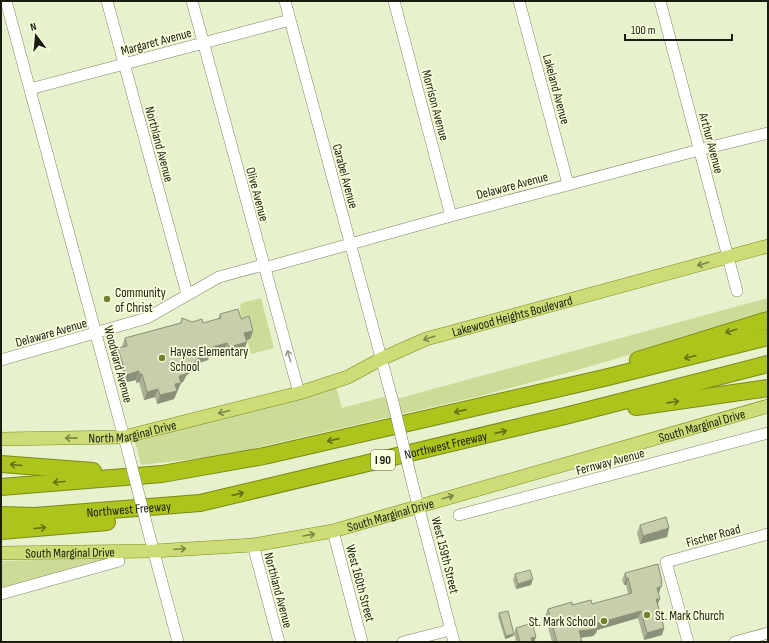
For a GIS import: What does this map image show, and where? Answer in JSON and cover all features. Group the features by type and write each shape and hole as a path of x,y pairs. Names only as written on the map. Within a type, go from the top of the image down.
{"highway":[{"path":"498,402 768,320"},
{"name":"I 90","path":"1,487 162,474 264,456 498,402 768,337"},
{"name":"Northwest Freeway","path":"1,515 35,516 200,504 565,416 768,364"},
{"path":"565,416 768,388"},
{"path":"1,464 88,471 150,470 264,456"},
{"path":"1,531 135,519 176,513 200,504"}],"main road":[{"name":"Lakewood Heights Boulevard","path":"262,403 348,377 381,359 426,339 768,246"},
{"name":"North Marginal Drive","path":"1,439 125,442 262,403"},
{"name":"South Marginal Drive","path":"1,554 154,551 253,546 332,531 418,505 768,406"}],"street":[{"name":"Woodward Avenue","path":"6,1 178,642"},
{"name":"Northland Avenue","path":"107,1 187,294"},
{"name":"Olive Avenue","path":"192,1 263,267 299,393"},
{"name":"Carabel Avenue","path":"285,1 381,359"},
{"name":"Morrison Avenue","path":"394,1 451,216"},
{"name":"Lakeland Avenue","path":"519,1 568,184"},
{"name":"Arthur Avenue","path":"660,1 738,291"},
{"name":"Margaret Avenue","path":"30,89 290,20"},
{"name":"Delaware Avenue","path":"1,360 96,334 147,318 219,277 263,267 568,184 768,133"},
{"name":"West 159th Street","path":"381,359 454,642"},
{"name":"Fernway Avenue","path":"459,515 768,433"},
{"name":"West 160th Street","path":"332,531 362,642"},
{"name":"Fischer Road","path":"688,642 666,562 768,534"},
{"name":"Northland Avenue","path":"253,546 278,642"},
{"path":"1,594 119,561"},
{"path":"404,642 450,630"},
{"path":"735,642 768,633"}],"green space":[{"path":"261,298 274,348 251,354 247,340 250,339 241,317 240,308 241,303"},
{"path":"768,298 768,314 574,371 480,396 221,456 141,465 135,442 336,387 342,408 387,396 389,401"},
{"path":"114,558 1,590 1,561"}],"building":[{"name":"Hayes Elementary School","path":"238,309 241,319 249,316 253,331 244,333 247,342 229,347 227,343 209,348 211,352 202,355 185,371 186,374 179,376 181,383 175,384 177,391 160,395 158,389 147,392 142,374 139,374 139,371 126,375 118,348 127,346 125,338 181,323 182,318 192,322 202,319 203,323 221,318 220,314"},
{"path":"666,517 669,528 643,536 640,525"},
{"path":"658,564 662,586 657,588 660,599 656,599 664,628 647,633 641,611 598,623 596,629 579,631 582,642 557,642 548,609 572,602 572,605 591,600 592,604 632,593 625,573"},
{"path":"530,570 533,579 518,584 515,574"},
{"path":"508,611 514,634 506,636 499,613"},
{"path":"532,623 536,637 531,638 532,642 520,642 516,628"}],"place":[{"name":"Community of Christ","path":"107,299"},
{"name":"Hayes Elementary School","path":"162,358"},
{"name":"St. Mark Church","path":"647,615"},
{"name":"St. Mark School","path":"604,621"}]}
